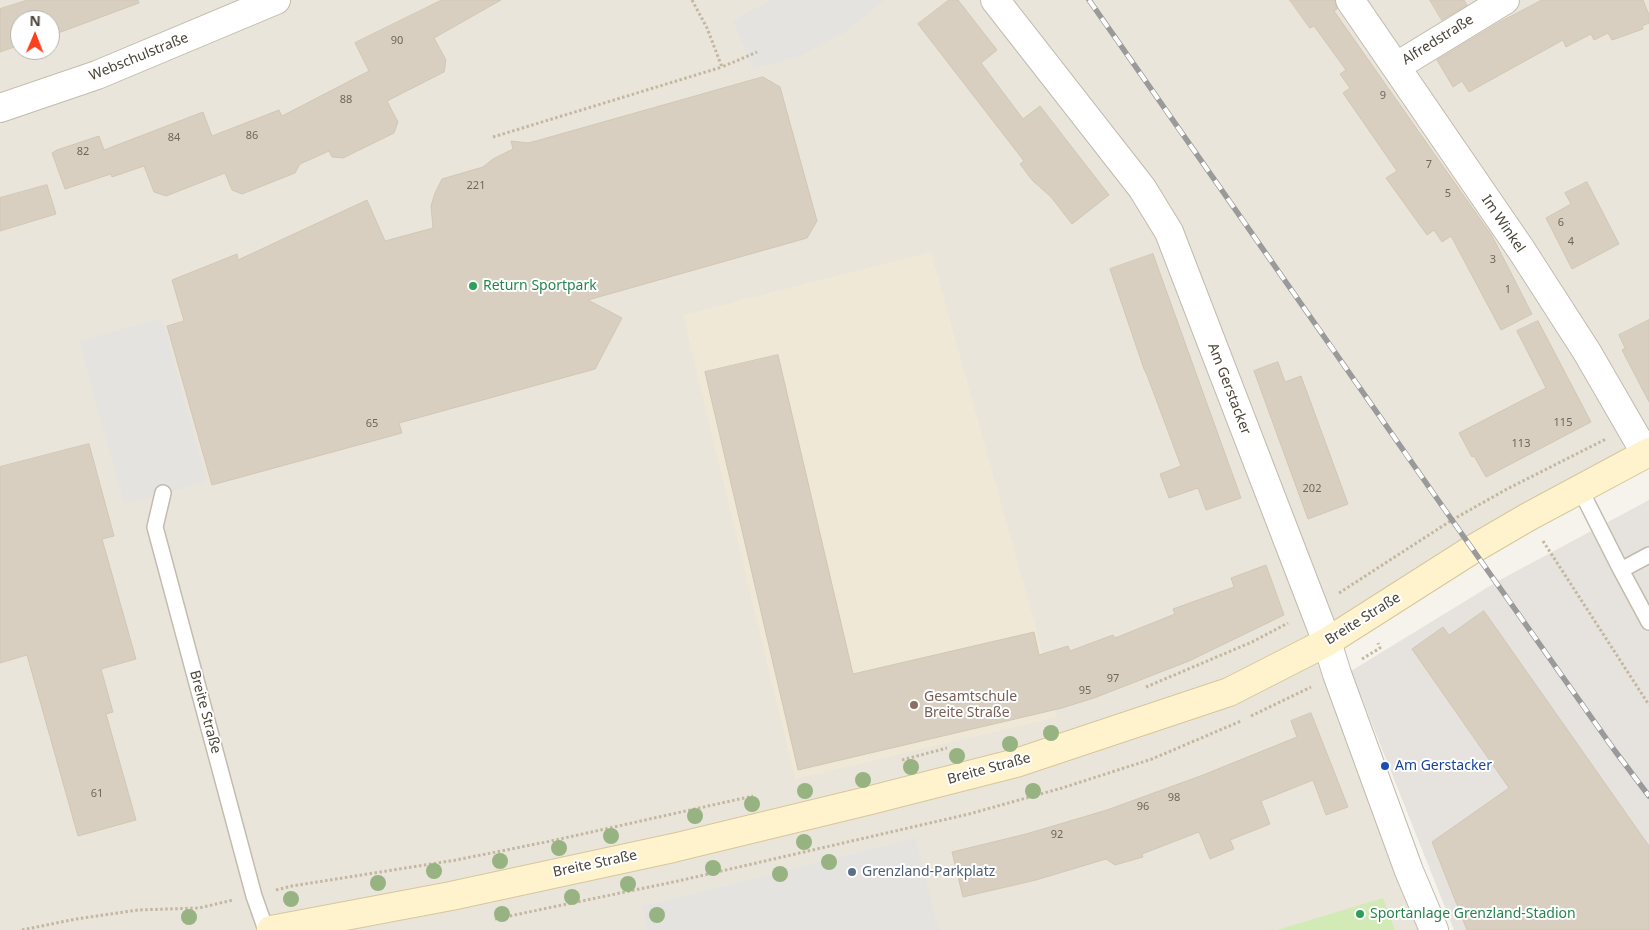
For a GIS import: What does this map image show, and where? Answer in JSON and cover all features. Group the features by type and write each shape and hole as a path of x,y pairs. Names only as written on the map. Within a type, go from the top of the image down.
{"main road":[{"name":"Breite Straße","path":"271,930 451,896 673,848 867,801 1016,763 1229,692 1327,642 1528,517 1647,453"}],"street":[{"name":"Webschulstraße","path":"0,108 97,75 276,0"},
{"name":"Am Gerstacker","path":"995,0 1142,188 1169,232 1327,642 1409,871 1434,930"},
{"name":"Im Winkel","path":"1350,0 1522,251 1587,352 1647,453"},
{"name":"Alfredstraße","path":"1397,66 1505,0"}],"lane":[{"path":"1580,489 1649,622"},
{"name":"Breite Straße","path":"163,493 155,527 254,896 266,930"},
{"path":"1621,570 1649,555"}],"path":[{"path":"692,0 707,28 722,67"},
{"path":"493,137 722,67 757,52"},
{"path":"1349,587 1452,520 1507,489 1631,426"},
{"path":"1507,489 1528,517 1649,705"},
{"path":"1138,690 1252,642 1314,609"},
{"path":"897,761 954,746"},
{"path":"22,930 76,919 138,910 199,908 292,886 456,860 551,841 755,796"}],"shaded area":[{"path":"0,0 1649,0 1649,460 1316,660 1422,930 0,930"},
{"path":"770,0 884,0 845,32 802,55 753,69 733,21"},
{"path":"931,252 1036,628 1057,717 795,779 683,315"},
{"path":"162,318 207,482 124,504 79,341"},
{"path":"1649,500 1649,930 1454,930 1351,671 1498,581"},
{"name":"Grenzland-Parkplatz","path":"916,838 939,930 648,930 642,906"}],"green space":[{"name":"Sportanlage Grenzland-Stadion","path":"1383,898 1395,930 1277,930"}],"building":[{"path":"28,0 138,0 139,3 60,32 60,10 10,10 10,48 0,52 0,9"},
{"path":"442,0 501,0 434,38 446,60 444,72 387,101 398,122 394,133 343,158 332,157 329,151 300,164 295,173 242,194 232,190 225,173 166,196 154,192 144,166 112,177 111,174 65,189 52,153 57,150 99,136 104,150 203,112 212,136 279,110 282,116 369,71 355,43"},
{"path":"949,0 958,0 997,50 981,63 1023,119 1040,106 1109,195 1072,224 1051,197 1032,180 1020,164 1024,161 918,24"},
{"path":"1290,0 1335,0 1337,9 1334,11 1492,236 1532,314 1501,330 1451,236 1442,242 1434,230 1427,235 1386,178 1397,171 1343,93 1350,88 1340,74 1346,70 1314,26 1310,28"},
{"path":"1430,0 1464,0 1467,5 1442,20"},
{"path":"1542,0 1643,0 1649,15 1649,23 1642,26 1643,29 1612,40 1608,33 1594,40 1591,34 1566,47 1563,40 1469,92 1462,81 1453,87 1437,60 1498,23"},
{"name":"Return Sportpark","path":"763,77 780,87 817,221 807,238 588,300 622,318 595,369 399,423 402,433 212,485 167,326 184,321 172,280 237,254 238,260 367,200 385,241 433,228 431,206 442,179 483,167 493,159 513,149 511,141 528,143 536,141"},
{"path":"1587,182 1619,244 1572,269 1546,218 1571,204 1565,193"},
{"path":"47,185 56,214 0,231 0,198"},
{"path":"1153,254 1241,498 1206,510 1198,488 1169,498 1160,474 1181,466 1144,369 1110,269"},
{"path":"1649,320 1649,402 1622,350 1625,348 1619,335"},
{"path":"1538,321 1591,422 1486,477 1459,433 1546,388 1517,331"},
{"path":"778,355 853,674 1034,632 1039,655 1068,646 1070,651 1113,635 1115,638 1175,614 1173,609 1234,587 1231,578 1266,565 1284,615 1189,661 1094,698 1062,708 798,770 705,372"},
{"path":"1278,362 1285,382 1301,376 1348,504 1308,519 1254,371"},
{"path":"89,444 114,536 102,539 136,659 101,669 113,712 106,714 136,820 78,836 27,655 0,663 0,467"},
{"path":"1484,611 1649,846 1649,930 1467,930 1432,842 1509,788 1412,649 1443,627 1449,635"},
{"path":"1311,713 1348,807 1326,815 1313,780 1261,801 1270,824 1230,840 1234,849 1210,859 1199,832 1142,854 1143,857 1115,865 1106,859 1036,880 963,897 952,852 1026,834 1107,810 1203,775 1297,737 1291,721"}],"railway":[{"path":"1089,0 1452,520 1615,751 1649,796"}],"place":[{"name":"Return Sportpark","path":"473,286"},
{"name":"Gesamtschule Breite Straße","path":"914,705"},
{"name":"Am Gerstacker","path":"1385,766"},
{"name":"Grenzland-Parkplatz","path":"852,872"},
{"name":"Sportanlage Grenzland-Stadion","path":"1360,914"}]}
